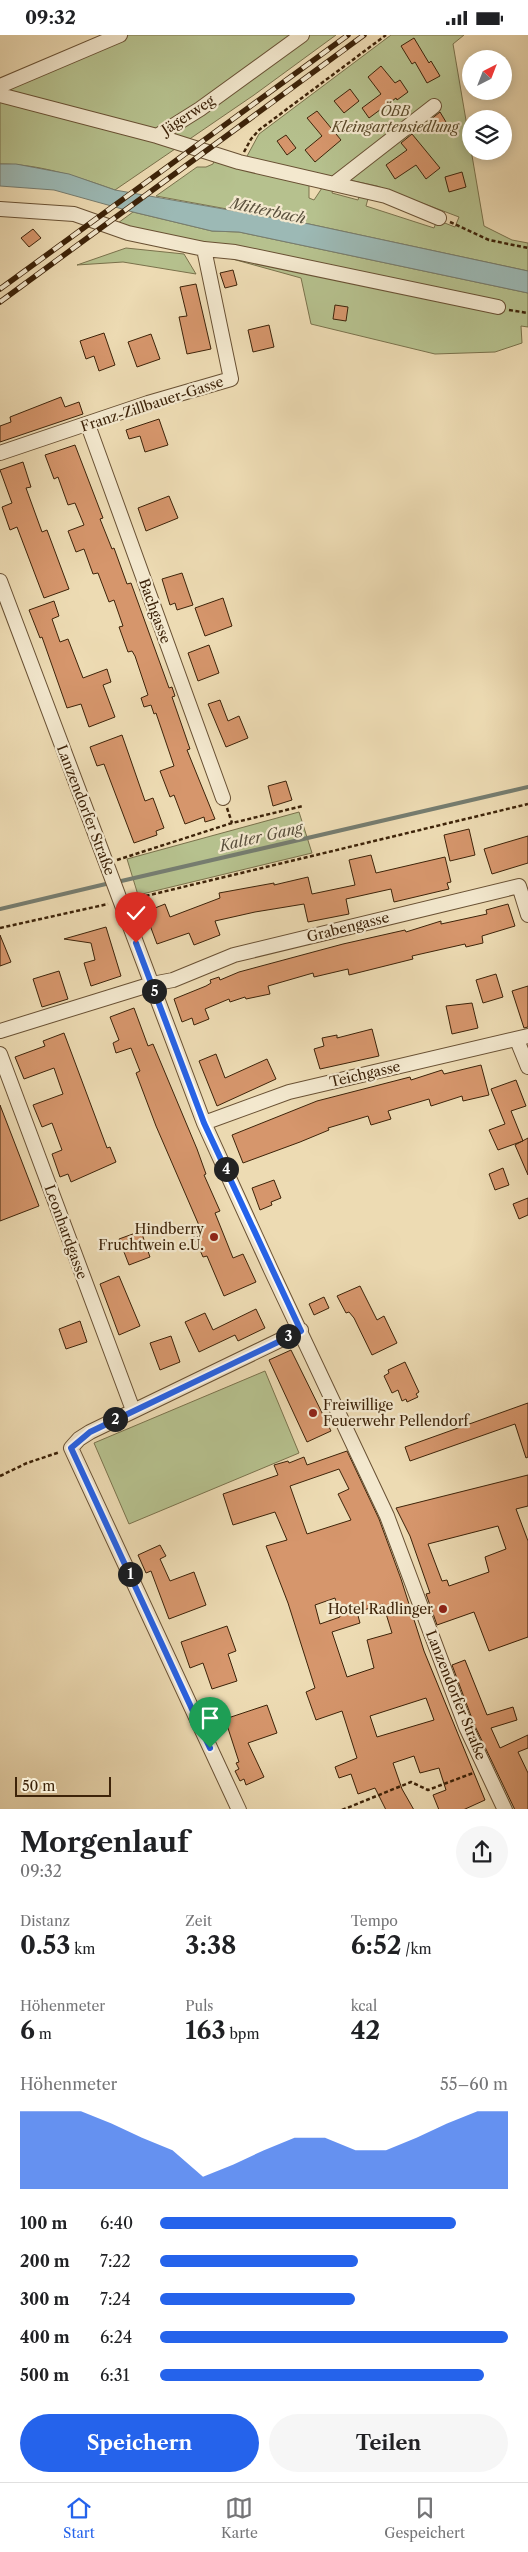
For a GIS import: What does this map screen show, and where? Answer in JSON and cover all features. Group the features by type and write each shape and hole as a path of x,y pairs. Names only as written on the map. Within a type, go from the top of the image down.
{"street":[{"path":"0,86 120,35"},
{"name":"Jägerweg","path":"0,95 157,135 200,109 302,35"},
{"path":"335,183 434,106"},
{"path":"157,135 239,162 386,196 439,218"},
{"path":"0,209 74,214 128,233 204,249 235,252 498,307"},
{"name":"Franz-Zillbauer-Gasse","path":"0,453 88,425 148,403 231,379 204,249"},
{"name":"Bachgasse","path":"88,425 223,798"},
{"name":"Lanzendorfer Straße","path":"0,581 204,1123 388,1516 466,1727 506,1809"},
{"name":"Grabengasse","path":"152,983 173,980 234,955 519,886 528,915"},
{"path":"0,1031 152,983"},
{"path":"523,1038 528,1067"},
{"name":"Teichgasse","path":"204,1123 289,1092 523,1038"},
{"name":"Leonhardgasse","path":"0,1054 133,1411"},
{"path":"239,1809 71,1448 90,1432 301,1331"}],"path":[{"path":"239,162 250,139 259,130 386,35"},
{"path":"439,218 489,240 528,248"},
{"path":"498,307 528,313"},
{"path":"0,928 120,902 528,804"},
{"path":"107,866 232,823 303,806"},
{"path":"0,1476 27,1463 71,1448"},
{"path":"342,1809 411,1782 428,1790 486,1768"}],"green space":[{"path":"127,35 336,35 254,95 115,190 73,176 44,169 0,164 0,88"},
{"name":"ÖBB Kleingartensiedlung","path":"391,35 464,35 453,44 464,110 462,110 462,160 473,160 484,226 512,240 528,243 528,271 309,224 156,196 197,167 206,167 213,164 215,158 309,181 309,198 314,200 324,185 334,186 332,193 358,200 360,193 369,195 366,206 434,228 437,220 455,227 459,217 377,186 246,158 259,134"},
{"path":"133,212 212,231 239,232 528,293 528,327 521,326 522,343 495,352 435,354 311,324 301,278 218,255 107,231"},
{"path":"126,248 184,254 196,274 123,262 77,265"},
{"path":"299,812 312,853 138,895 127,859"},
{"path":"265,1371 299,1453 129,1524 94,1443"}],"water":[{"path":"0,164 16,164 69,174 115,190 309,224 528,271 528,293 239,232 212,231 54,190 0,186"}],"building":[{"path":"414,38 429,63 431,61 440,76 427,83 415,62 412,64 401,46"},
{"path":"381,66 395,83 400,80 408,92 397,100 396,98 369,118 362,108 381,94 368,77"},
{"path":"350,89 359,101 344,113 334,101"},
{"path":"317,111 341,140 315,162 305,150 322,136 307,118"},
{"path":"440,112 446,122 436,129 430,120"},
{"path":"412,134 440,168 426,179 416,165 395,179 386,165 407,150 401,143"},
{"path":"286,135 296,148 287,155 277,141"},
{"path":"462,172 466,187 449,192 445,177"},
{"path":"33,229 41,238 29,247 21,238"},
{"path":"233,270 237,285 225,288 220,273"},
{"path":"196,284 211,349 187,354 179,317 187,316 180,287"},
{"path":"335,305 348,307 346,321 333,319"},
{"path":"269,325 274,347 253,352 248,330"},
{"path":"104,333 115,365 99,371 94,356 86,359 80,341"},
{"path":"151,334 160,359 137,367 128,342"},
{"path":"61,397 65,407 79,402 83,414 0,442 0,426 11,422 10,417"},
{"path":"159,419 168,445 145,452 140,436 129,439 126,430"},
{"path":"75,445 103,518 100,519 112,549 114,548 127,584 131,583 169,688 172,687 175,696 172,697 190,749 187,750 215,819 205,822 204,817 185,824 174,795 170,797 160,771 174,766 156,713 154,714 151,705 144,707 141,698 148,695 135,656 132,651 128,652 119,627 123,626 114,600 109,602 98,573 93,574 84,549 76,552 68,531 84,525 75,503 68,505 58,477 54,479 45,455"},
{"path":"23,462 31,487 26,488 42,532 47,530 69,589 44,598 17,527 10,530 2,507 12,503 0,470"},
{"path":"169,496 178,518 146,531 138,508"},
{"path":"182,573 193,605 177,610 175,603 170,605 162,579"},
{"path":"223,598 232,626 205,636 195,608"},
{"path":"54,601 59,616 52,619 60,642 68,639 83,678 107,669 111,682 103,685 115,717 89,727 81,704 67,708 42,637 40,638 29,610"},
{"path":"209,645 219,673 198,681 188,653"},
{"path":"220,700 228,721 239,716 248,738 226,747 208,704"},
{"path":"122,735 145,801 153,798 164,828 156,831 157,835 134,843 104,764 97,766 90,747"},
{"path":"286,781 292,800 273,806 268,786"},
{"path":"469,829 475,855 450,861 444,835"},
{"path":"528,836 528,863 492,874 484,849"},
{"path":"371,855 376,873 445,857 451,882 447,883 449,889 394,902 391,889 346,899 349,914 308,922 304,904 255,912 215,921 220,935 194,945 189,933 157,944 145,912 165,904 170,917 220,898 219,893 274,883 274,885 308,877 312,894 355,885 349,860"},
{"path":"508,904 515,926 482,936 483,943 466,947 465,944 412,956 413,959 349,975 348,969 314,977 313,973 268,986 270,994 246,999 245,997 230,1002 229,999 205,1009 209,1019 194,1025 192,1018 182,1022 174,999 206,986 211,983 210,980 219,977 220,980 239,972 343,944 405,930 406,932 441,921 441,924 487,914 486,910"},
{"path":"106,927 121,976 91,986 84,963 95,960 91,943 64,939"},
{"path":"0,935 11,962 0,966"},
{"path":"59,971 68,999 42,1007 33,979"},
{"path":"496,974 503,997 483,1003 476,980"},
{"path":"528,986 528,1027 524,1028 512,991"},
{"path":"472,1003 478,1028 452,1034 446,1006"},
{"path":"134,1008 148,1046 153,1044 197,1149 206,1174 204,1175 220,1211 215,1213 233,1258 243,1254 256,1282 224,1296 207,1256 203,1257 193,1234 201,1230 156,1126 136,1073 140,1071 131,1048 116,1053 113,1043 119,1040 110,1017"},
{"path":"372,1029 379,1056 320,1069 314,1049 324,1046 322,1038 337,1035 337,1038"},
{"path":"64,1033 107,1148 110,1147 116,1162 71,1182 68,1174 60,1177 52,1154 62,1150 52,1123 42,1127 33,1105 63,1094 54,1068 24,1079 15,1057 45,1046 43,1041"},
{"path":"216,1054 225,1078 267,1059 276,1079 217,1106 199,1061"},
{"path":"481,1065 489,1095 463,1101 462,1096 431,1106 429,1099 388,1111 391,1119 371,1125 368,1116 328,1128 329,1130 300,1142 243,1163 232,1135 317,1101 410,1077 411,1080 442,1070 444,1074"},
{"path":"516,1080 526,1106 511,1111 523,1141 498,1150 489,1130 505,1124 491,1089"},
{"path":"0,1105 39,1206 0,1221"},
{"path":"528,1138 528,1175 515,1145"},
{"path":"503,1168 509,1185 495,1190 489,1174"},
{"path":"274,1180 281,1198 271,1202 272,1205 260,1210 252,1188"},
{"path":"528,1198 528,1215 519,1219 513,1204"},
{"path":"141,1231 150,1257 129,1265 119,1239"},
{"path":"119,1276 140,1326 119,1335 100,1284"},
{"path":"360,1286 377,1320 384,1316 397,1343 372,1355 354,1318 349,1312 346,1313 337,1296"},
{"path":"324,1297 329,1308 314,1315 309,1304"},
{"path":"256,1309 265,1328 238,1341 235,1335 199,1352 185,1322 205,1313 213,1330"},
{"path":"80,1321 87,1342 66,1349 59,1329"},
{"path":"171,1336 180,1362 160,1370 150,1343"},
{"path":"291,1350 331,1431 307,1442 269,1360"},
{"path":"405,1362 419,1392 416,1394 418,1397 407,1402 406,1399 402,1401 398,1390 392,1393 384,1376 389,1373 388,1370"},
{"path":"528,1403 528,1457 526,1458 515,1424 410,1461 405,1447"},
{"path":"347,1451 379,1519 424,1651 485,1800 465,1809 439,1809 433,1795 446,1790 439,1768 420,1773 414,1756 393,1763 402,1789 413,1809 386,1809 375,1788 358,1794 351,1774 339,1778 335,1767 357,1758 342,1711 316,1720 306,1692 315,1688 288,1603 266,1546 287,1540 275,1512 233,1525 223,1494 278,1475 274,1465 288,1461 289,1463 304,1457 307,1465","holes":["339,1469 349,1489 338,1494 351,1520 307,1534 290,1486","335,1598 340,1617 320,1624 315,1605","383,1604 392,1633 367,1640 374,1668 347,1677 332,1632 360,1623 357,1612","426,1698 434,1720 377,1737 370,1716"]},
{"path":"528,1475 528,1506 516,1509 528,1541 528,1637 489,1651 474,1612 437,1625 426,1594 430,1593 410,1536 396,1508","holes":["498,1526 506,1549 485,1557 489,1572 449,1586 447,1580 442,1581 428,1544"]},
{"path":"160,1545 166,1556 160,1559 170,1581 194,1572 206,1605 169,1619 151,1571 146,1573 138,1555"},
{"path":"227,1626 236,1651 228,1654 237,1681 212,1689 203,1663 190,1668 181,1642"},
{"path":"465,1660 487,1715 513,1707 517,1720 491,1728 500,1748 528,1735 528,1748 518,1752 528,1773 528,1809 515,1809 474,1724 452,1665"},
{"path":"267,1705 277,1733 248,1743 264,1777 246,1785 244,1779 240,1781 235,1771 239,1769 236,1763 239,1762 225,1719"}],"waterway":[{"name":"Kalter Gang","path":"117,882 528,787"},
{"name":"Kalter Gang","path":"0,909 110,883"}],"railway":[{"path":"0,289 348,35"},
{"path":"0,302 364,35"}],"place":[{"name":"Hindberry Fruchtwein e.U.","path":"214,1237"},
{"name":"Freiwillige Feuerwehr Pellendorf","path":"313,1413"},
{"name":"Hotel Radlinger","path":"443,1609"}],"route":[{"path":"136,943 204,1123 301,1331 90,1432 79,1439 71,1448 210,1748"}],"water label":[{"name":"Mitterbach","path":"268,211"}]}
